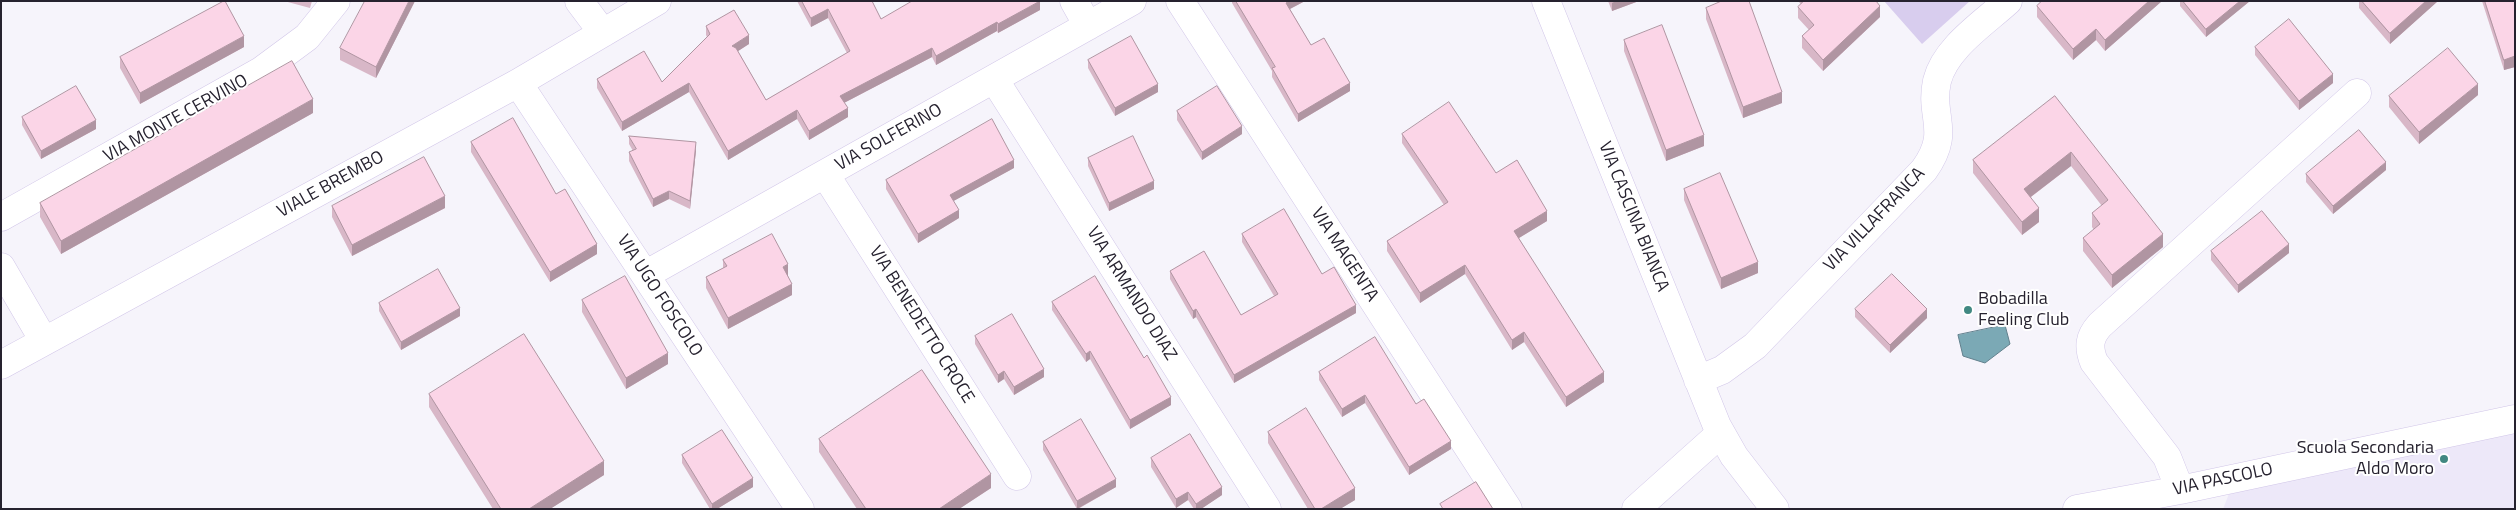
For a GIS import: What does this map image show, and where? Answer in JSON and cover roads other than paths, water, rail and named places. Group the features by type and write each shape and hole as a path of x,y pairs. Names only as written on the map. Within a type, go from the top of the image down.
{"street":[{"name":"VIA MONTE CERVINO","path":"1,217 268,67 307,37 336,1"},
{"path":"578,1 603,33"},
{"name":"VIALE BREMBO","path":"1,365 518,83 657,1"},
{"path":"1074,1 1088,26"},
{"name":"VIA SOLFERINO","path":"646,275 1132,1"},
{"name":"VIA MAGENTA","path":"1180,1 1508,509"},
{"name":"VIA CASCINA BIANCA","path":"1546,1 1721,433 1739,462 1775,509"},
{"name":"VIA VILLAFRANCA","path":"1698,380 1722,370 1755,346 1924,170 1933,157 1938,140 1936,90 1944,65 1954,51 2008,1"},
{"name":"VIA ARMANDO DIAZ","path":"994,79 1268,509"},
{"name":"VIA UGO FOSCOLO","path":"518,83 800,509"},
{"path":"2180,490 2167,457 2094,362 2089,348 2091,338 2100,325 2358,93"},
{"name":"VIA BENEDETTO CROCE","path":"824,174 1017,476"},
{"path":"1,267 44,341"},
{"name":"VIA PASCOLO","path":"2077,509 2180,490 2515,419"},
{"path":"1636,509 1721,433"}],"water":[{"path":"2005,325 2010,344 1985,363 1963,356 1958,335"}],"place":[{"name":"Bobadilla Feeling Club","path":"1968,310"},
{"name":"Scuola Secondaria Aldo Moro","path":"2444,459"}]}
